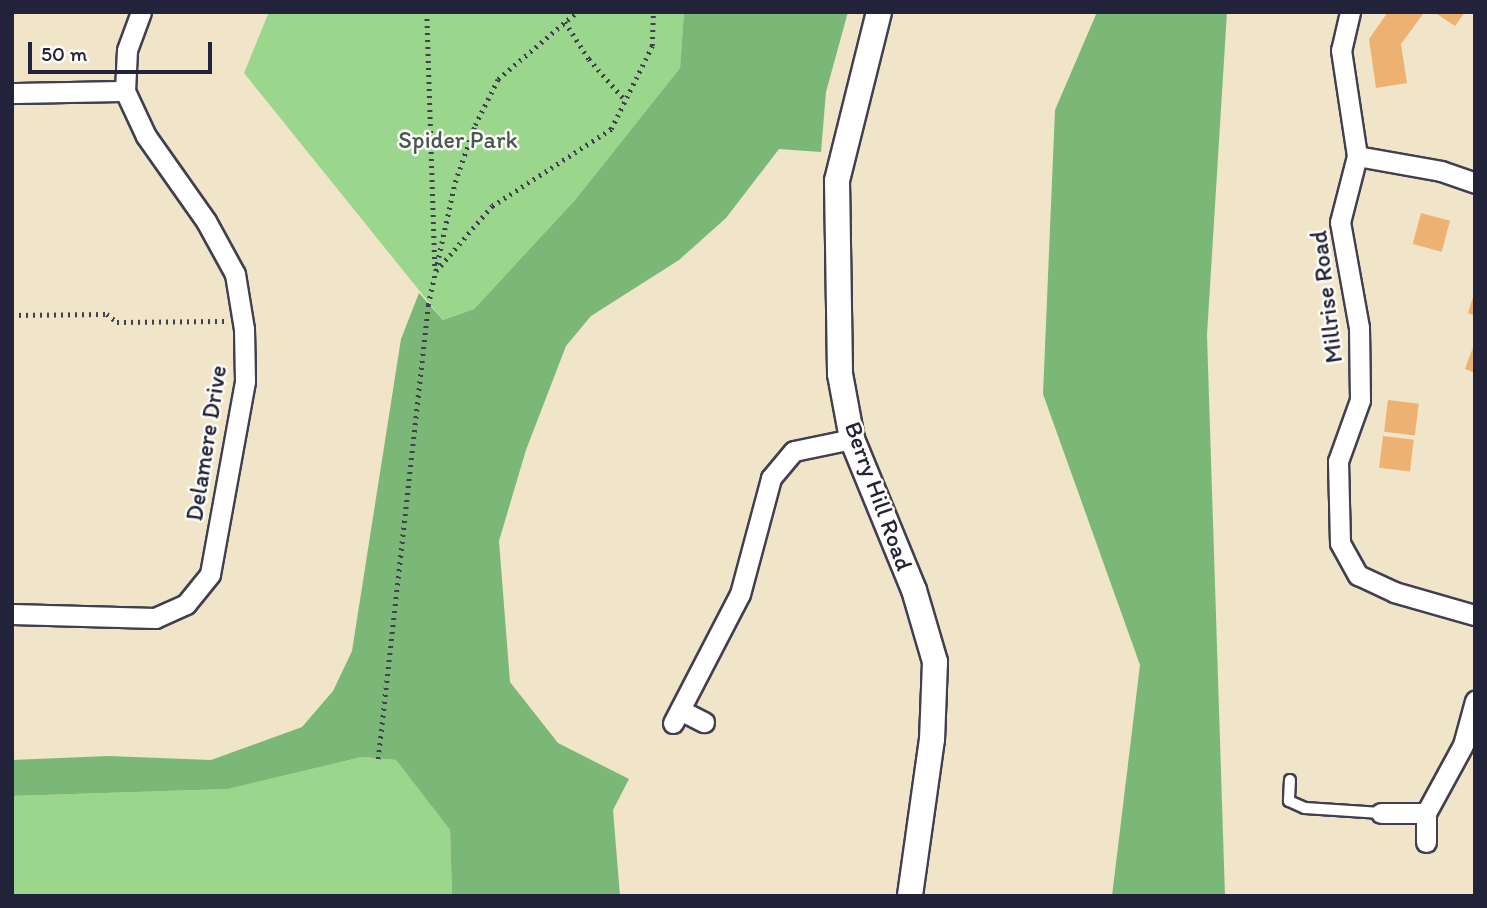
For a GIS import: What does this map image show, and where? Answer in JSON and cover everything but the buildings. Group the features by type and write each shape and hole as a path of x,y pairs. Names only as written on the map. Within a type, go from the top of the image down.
{"street":[{"name":"Delamere Drive","path":"12,614 155,618 186,604 210,574 245,381 242,320 234,274 206,222 146,136 125,91 127,50 141,12"},
{"name":"Berry Hill Road","path":"879,12 837,181 840,374 852,439 914,590 935,662 932,739 911,896"},
{"name":"Millrise Road","path":"1350,12 1341,50 1357,156 1340,222 1359,328 1360,400 1338,461 1340,543 1358,575 1394,592 1475,615"},
{"path":"12,93 125,91"},
{"path":"1357,156 1441,171 1475,183"},
{"path":"704,722 676,717 740,594 771,478 794,451 852,439"},
{"path":"1426,842 1426,813 1469,747 1475,702"},
{"path":"1381,813 1426,813"}],"lane":[{"path":"1290,780 1289,801 1305,808 1381,813"}],"path":[{"path":"427,12 435,272"},
{"path":"378,759 398,595 402,515 435,272 455,183 475,125 498,79 577,12"},
{"path":"435,272 492,206 611,129 653,46 653,12"},
{"path":"565,22 589,59 625,100"},
{"path":"12,315 107,314 117,322 242,320"}],"green space":[{"name":"Spider Park","path":"269,12 684,12 680,68 575,200 474,309 443,320 244,73"},
{"path":"684,12 848,12 826,92 821,152 779,149 726,218 679,260 591,316 566,346 526,450 499,541 510,682 558,743 629,779 613,810 620,896 452,896 450,830 396,760 362,757 228,789 12,796 12,760 108,756 211,760 302,727 333,691 352,651 401,339 419,293 443,320 474,309 575,200 680,68"},
{"path":"1097,12 1227,12 1207,335 1225,896 1112,896 1140,665 1043,394 1055,110"},
{"path":"362,757 396,760 450,830 452,896 12,896 12,796 228,789"}]}
